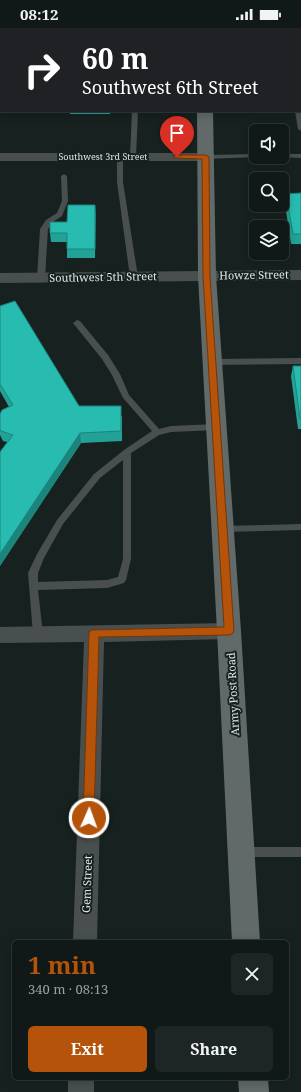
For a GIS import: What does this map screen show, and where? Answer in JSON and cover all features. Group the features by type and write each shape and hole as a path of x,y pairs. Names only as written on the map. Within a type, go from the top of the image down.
{"main road":[{"name":"Army Post Road","path":"205,112 207,276 242,852 246,940"},
{"path":"253,1080 254,1092"}],"street":[{"name":"Southwest 3rd Street","path":"0,157 206,157"},
{"name":"Howze Street","path":"207,276 301,275"},
{"name":"Southwest 5th Street","path":"0,278 207,276"},
{"path":"0,635 229,631"},
{"name":"Gem Street","path":"85,940 94,633"},
{"path":"80,1092 81,1080"}],"lane":[{"path":"134,277 121,190 136,112"},
{"path":"298,112 301,129"},
{"path":"206,157 249,156"},
{"path":"289,156 301,156"},
{"path":"41,278 44,229 46,223 60,214 64,201 64,176"},
{"path":"77,323 105,357 116,374 126,396 157,432"},
{"path":"212,362 301,361"},
{"path":"38,634 38,614 33,586 33,573 60,522 97,476 127,452 157,432 170,429 216,427"},
{"path":"33,586 107,584 121,580 127,559 127,452"},
{"path":"222,528 301,527"},
{"path":"242,852 301,852"}],"building":[{"path":"301,193 301,234 293,234 289,211 289,194"},
{"path":"68,205 95,205 95,249 67,249 67,233 50,233 50,222 67,222"},
{"path":"15,301 79,406 121,406 121,431 80,433 0,554 0,452 13,435 1,431 0,414 2,410 13,405 0,384 0,306"},
{"path":"293,366 301,366 301,419 300,419"}],"route":[{"path":"89,818 94,633 229,631 207,276 206,157 177,157"}]}
